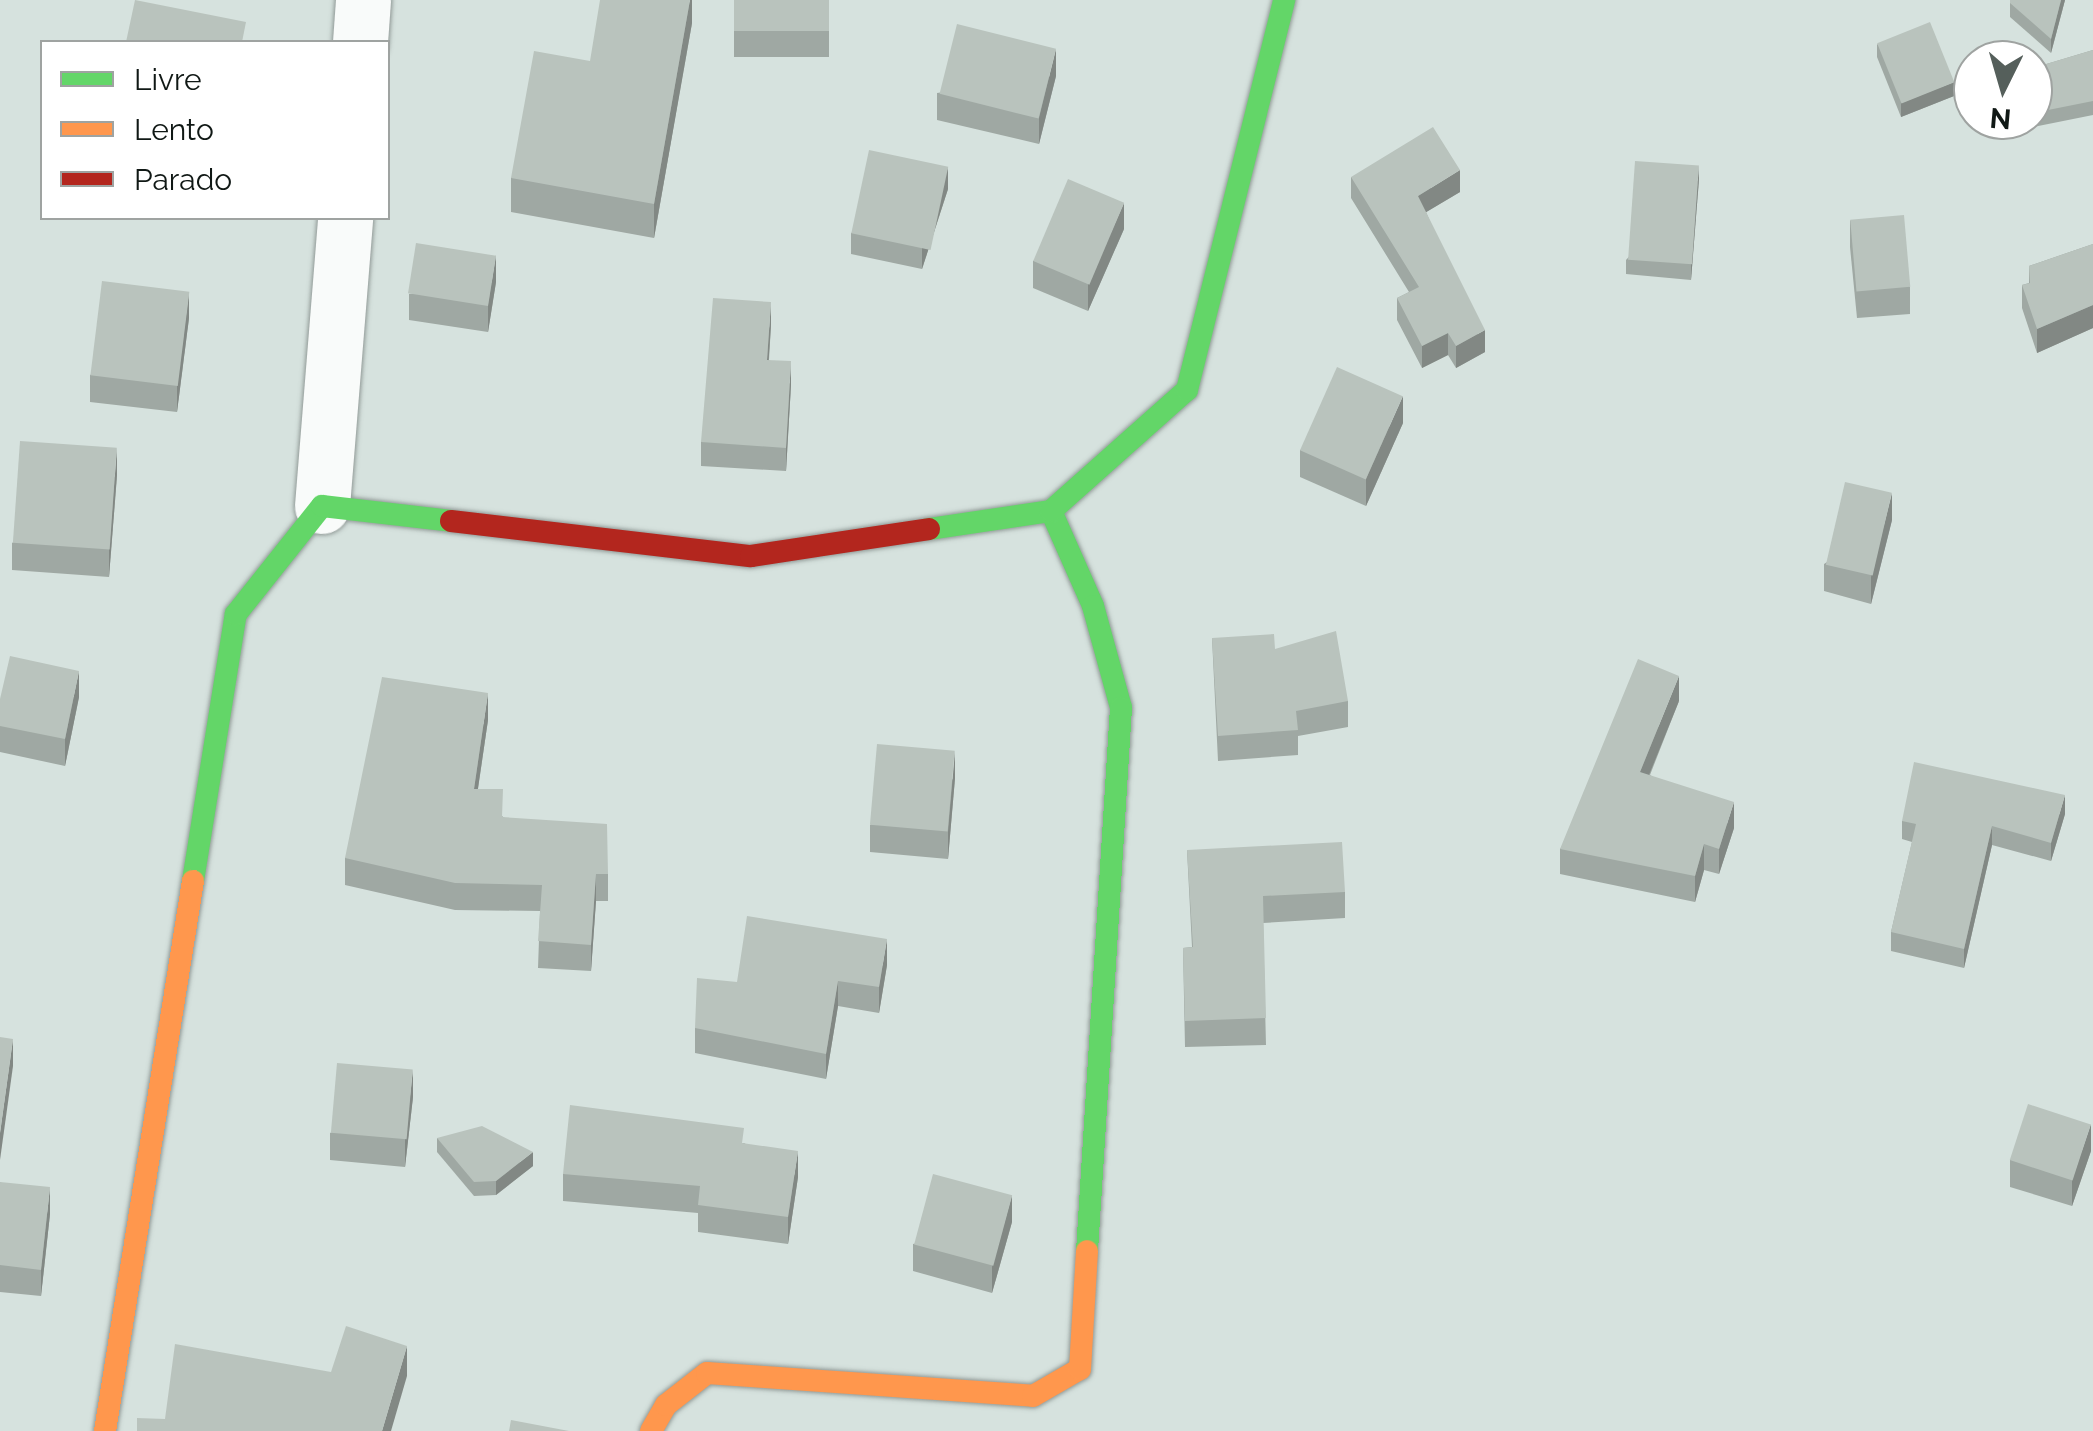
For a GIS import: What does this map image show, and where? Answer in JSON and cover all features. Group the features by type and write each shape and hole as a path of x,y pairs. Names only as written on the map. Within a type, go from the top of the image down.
{"street":[{"path":"360,40 363,0"},
{"path":"322,506 751,556 1050,511 1187,390 1284,0"},
{"path":"104,1431 236,614 322,506 345,220"},
{"path":"651,1431 666,1405 707,1373 1034,1396 1080,1369 1121,708 1099,622 1050,511"}],"building":[{"path":"135,0 246,22 242,40 126,40"},
{"path":"600,0 690,0 654,204 511,178 534,51 590,61"},
{"path":"734,0 829,0 829,31 734,31"},
{"path":"2061,0 2051,39 2010,3"},
{"path":"1930,22 1953,83 1901,104 1877,43"},
{"path":"957,24 1056,49 1039,119 940,94"},
{"path":"2093,50 2093,101 2053,109 2053,62"},
{"path":"1433,127 1460,170 1418,196 1485,330 1456,346 1448,333 1422,346 1397,298 1419,287 1351,177"},
{"path":"869,150 948,167 931,250 851,233"},
{"path":"1635,161 1699,165 1692,264 1628,260"},
{"path":"1068,179 1124,203 1089,285 1033,261"},
{"path":"1904,215 1910,287 1856,291 1850,220"},
{"path":"416,243 496,256 488,306 408,293"},
{"path":"2093,244 2093,305 2037,329 2022,285 2030,283 2029,266"},
{"path":"102,281 189,292 178,386 90,375"},
{"path":"713,298 771,302 767,360 791,361 786,448 701,442"},
{"path":"1337,367 1403,396 1366,479 1300,450"},
{"path":"20,441 117,448 110,550 13,543"},
{"path":"1845,482 1892,493 1873,576 1826,565"},
{"path":"1336,631 1348,701 1296,711 1298,730 1218,736 1212,638 1274,634 1275,649"},
{"path":"10,656 79,671 65,739 0,726 0,699"},
{"path":"1638,659 1679,676 1640,772 1734,802 1719,849 1704,844 1695,876 1560,849"},
{"path":"382,677 488,693 474,789 503,789 502,817 607,824 608,874 596,874 591,945 538,941 542,885 455,883 345,858"},
{"path":"877,744 955,751 948,831 870,825"},
{"path":"1914,762 2065,795 2051,843 1992,826 1964,949 1891,932 1916,824 1902,821"},
{"path":"1342,842 1345,892 1263,896 1266,1018 1185,1021 1183,948 1193,947 1187,850"},
{"path":"747,916 887,939 879,987 838,981 826,1054 695,1028 697,978 737,982"},
{"path":"0,1037 13,1039 0,1133"},
{"path":"337,1063 413,1070 407,1139 331,1133"},
{"path":"2028,1104 2091,1124 2073,1181 2010,1160"},
{"path":"570,1105 744,1128 742,1143 798,1151 788,1217 698,1205 700,1186 563,1174"},
{"path":"482,1126 533,1152 496,1181 474,1182 437,1138"},
{"path":"933,1174 1012,1195 993,1266 914,1245"},
{"path":"0,1182 50,1187 41,1270 0,1265"},
{"path":"346,1326 407,1346 382,1431 137,1431 137,1418 165,1419 175,1344 331,1372"},
{"path":"511,1420 569,1431 509,1431"}],"traffic: fast":[{"path":"929,529 1051,511 1187,390 1284,0"},
{"path":"193,881 236,614 322,506 451,521"},
{"path":"1051,511 1093,606 1121,708 1087,1251"}],"traffic: slow":[{"path":"105,1431 193,881"},
{"path":"651,1431 666,1405 707,1373 1033,1396 1080,1369 1087,1251"}],"traffic: jam":[{"path":"451,521 751,556 929,529"}]}
